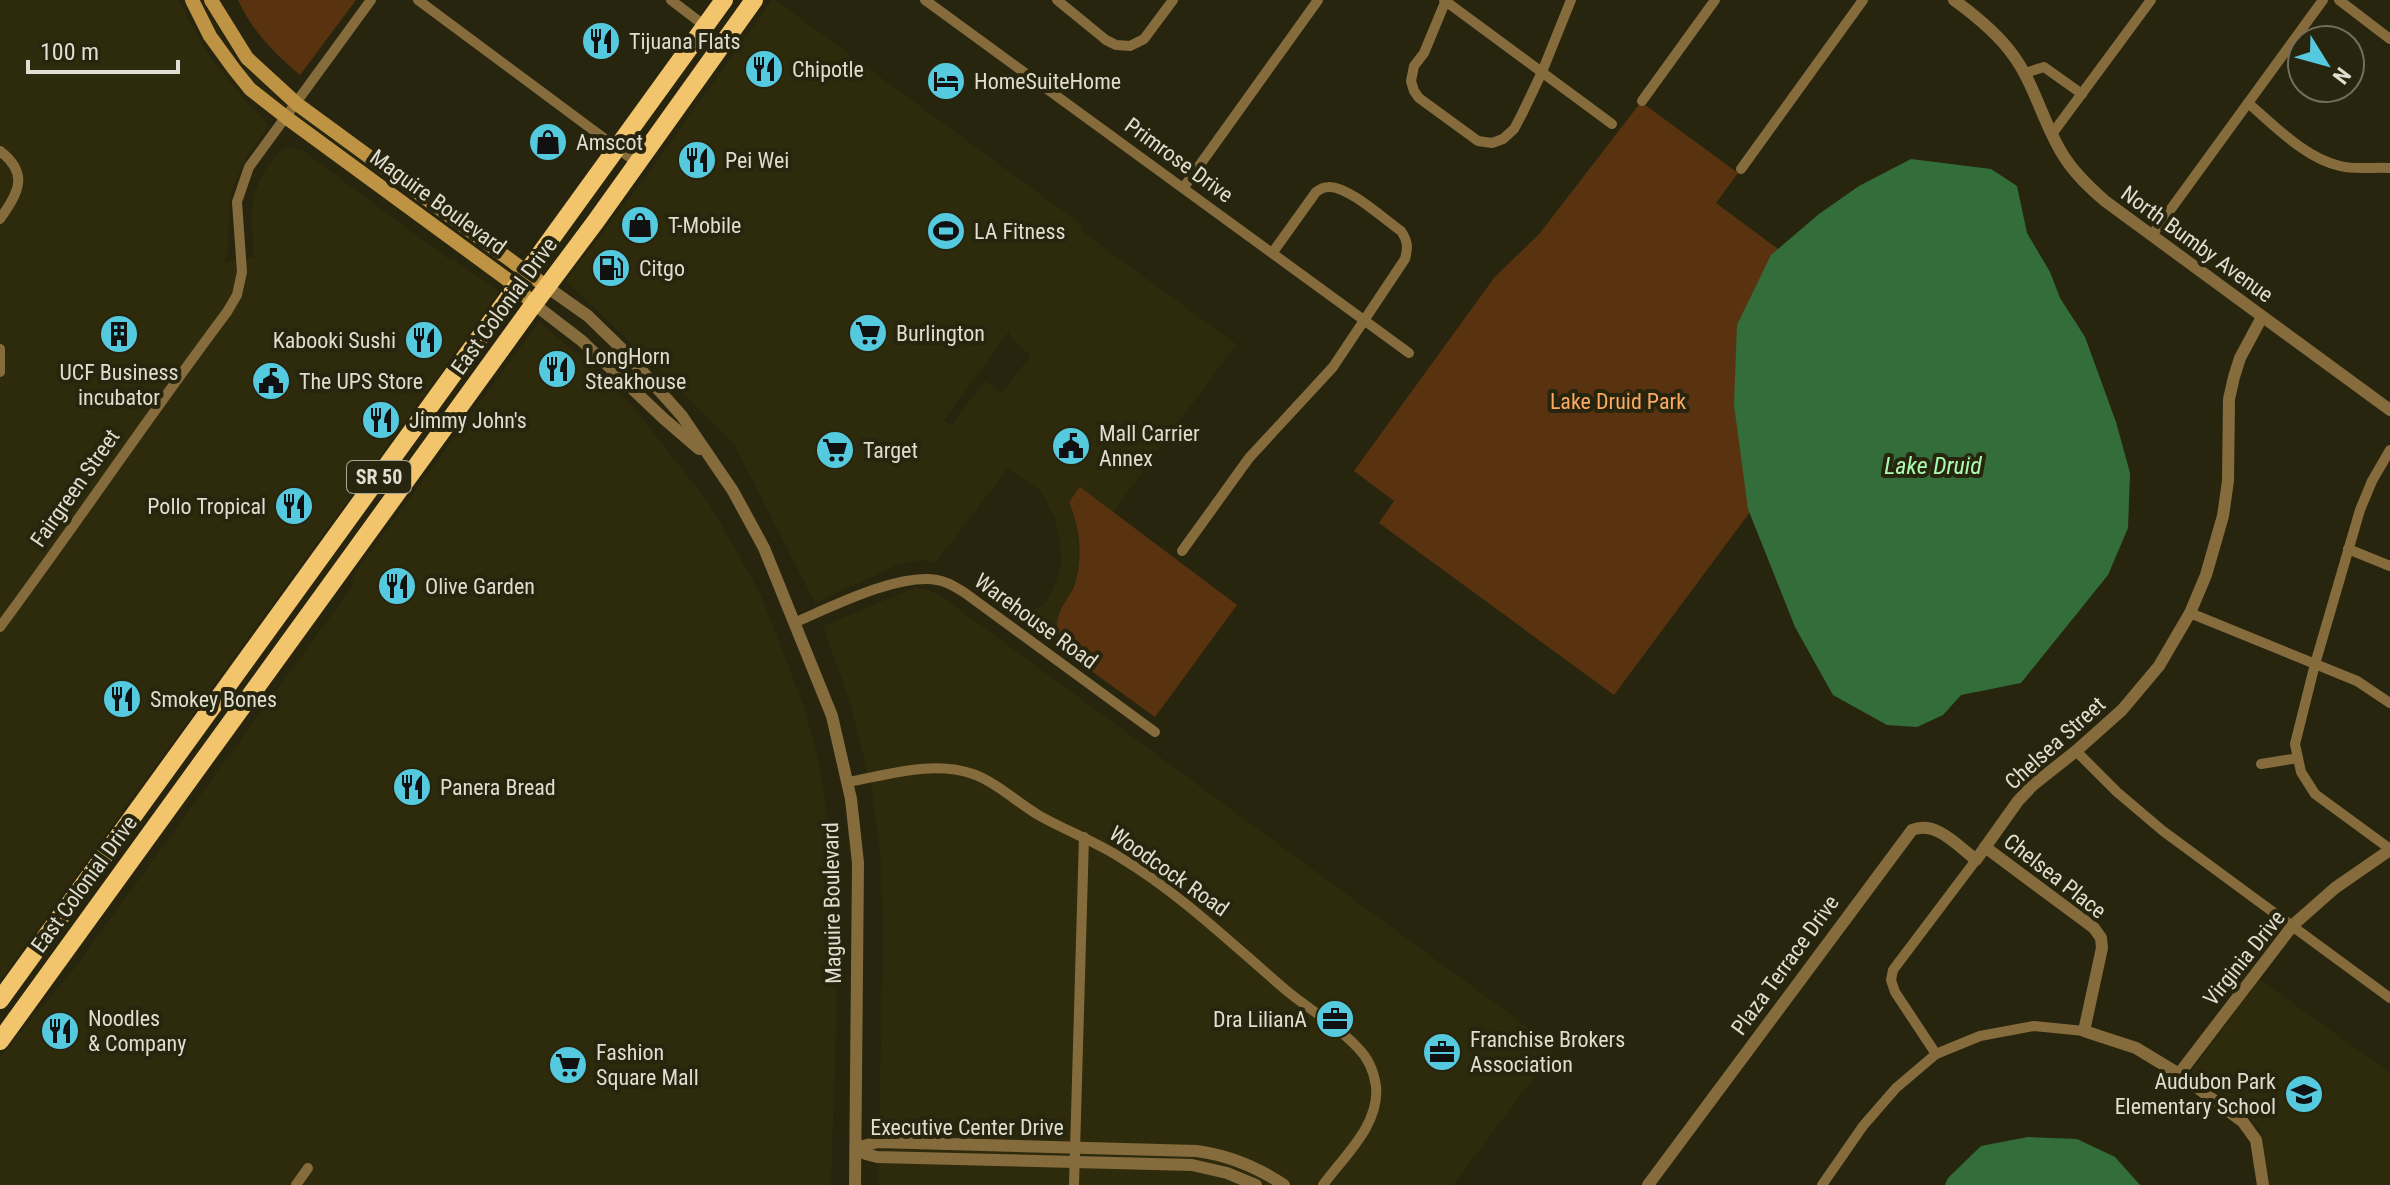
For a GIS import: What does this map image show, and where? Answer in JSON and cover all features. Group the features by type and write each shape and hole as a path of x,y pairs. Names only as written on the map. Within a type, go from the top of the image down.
{"highway":[{"name":"East Colonial Drive","path":"0,1000 724,0"},
{"name":"East Colonial Drive","path":"0,1041 754,0"},
{"path":"333,583 333,557 408,456 408,437"},
{"path":"284,651 284,633 315,587 316,564"}],"main road":[{"name":"Maguire Boulevard","path":"192,0 210,36 250,89 287,118 522,280 547,287"},
{"name":"Maguire Boulevard","path":"211,0 247,58 297,104 522,280 534,304"}],"street":[{"name":"Fairgreen Street","path":"0,627 232,304 242,272 237,202 249,167 371,0"},
{"path":"418,0 636,162"},
{"path":"671,0 705,26 715,53"},
{"name":"Primrose Drive","path":"925,0 939,4 1409,353"},
{"path":"1057,0 1106,40 1116,45 1130,46 1144,39 1173,0"},
{"path":"1184,187 1318,0"},
{"path":"1571,0 1542,72 1514,129 1503,139 1492,143 1478,141 1419,98 1414,91 1411,81 1414,66 1424,53 1445,0 1542,72 1612,124"},
{"path":"1642,101 1715,0"},
{"path":"1741,169 1863,0"},
{"name":"North Bumby Avenue","path":"1954,0 1992,30 2014,56 2063,154 2088,186 2390,410"},
{"path":"2052,134 2151,0"},
{"path":"2152,235 2323,0"},
{"path":"2339,0 2390,39"},
{"path":"2025,73 2044,67 2082,94"},
{"path":"2248,103 2302,148 2323,161 2343,167 2390,168"},
{"path":"0,151 15,166 19,177 18,191 0,219"},
{"path":"1182,551 1249,458 1333,367 1405,259 1408,249 1401,231 1347,192 1325,186 1316,192 1273,252"},
{"name":"Maguire Boulevard","path":"547,287 588,316 622,349 682,416 733,491 764,548 832,716 848,782 858,863 855,1185"},
{"name":"Maguire Boulevard","path":"534,304 582,341 711,459"},
{"name":"Chelsea Street","path":"1936,1054 1895,992 1891,980 1893,970 2018,801 2122,710 2159,666 2190,613 2206,575 2223,516 2228,481 2229,399 2234,377 2240,358 2262,317"},
{"path":"0,349 0,372"},
{"path":"2390,450 2372,481 2348,549 2295,744 2301,772 2315,794 2390,850"},
{"path":"2348,549 2390,566"},
{"name":"Warehouse Road","path":"794,623 887,586 916,579 940,580 965,593 1155,732"},
{"path":"2190,613 2357,681 2390,703"},
{"path":"2076,751 2117,792 2163,831 2390,998"},
{"path":"2261,764 2298,758"},
{"name":"Woodcock Road","path":"848,782 920,769 945,768 981,777 1040,816 1121,858 1171,893 1224,934 1295,998 1351,1040 1368,1061 1376,1083 1375,1101 1367,1127 1323,1185"},
{"path":"161,779 179,794"},
{"name":"Plaza Terrace Drive","path":"1648,1185 1912,830 1927,826 1937,830 1976,860"},
{"path":"1074,1185 1084,837"},
{"name":"Chelsea Place","path":"1985,847 2094,928 2101,938 2102,948 2084,1031"},
{"name":"Virginia Drive","path":"2179,1074 2293,925 2335,888 2390,850"},
{"path":"1822,1185 1863,1126 1896,1088 1936,1054 1980,1036 2034,1026 2084,1031 2136,1048 2179,1074 2248,1126 2256,1140 2263,1185"},
{"name":"Executive Center Drive","path":"856,1148 878,1142 1203,1152 1253,1167 1284,1185"},
{"name":"Executive Center Drive","path":"856,1148 877,1157 1192,1165 1220,1171 1256,1185"},
{"path":"296,1185 308,1168"}],"shaded area":[{"path":"0,0 178,0 207,53 267,123 233,187 228,252 224,262 254,257 251,213 255,192 273,159 289,147 303,151 450,260 452,258 499,292 0,980"},
{"path":"772,0 775,0 1083,226 1081,231 1236,344 1113,512 1080,488 1069,502 1076,518 1079,559 1075,583 1059,614 1054,644 1017,617 1045,604 1056,582 1061,565 1055,518 1041,490 1008,468 936,562 901,563 815,603 734,444 566,280 653,167","holes":["1009,331 1011,339 1031,355 1002,393 984,381 952,425 966,437 944,420"]},
{"path":"539,322 588,362 634,408 710,505 760,593 800,696 822,780 834,883 836,1021 831,1185 0,1185 0,1058 68,977 352,587 355,573"},
{"path":"915,588 929,590 942,597 1556,1048 1453,1185 878,1185 883,940 881,858 872,790 850,702 823,626"},
{"name":"Audubon Park Elementary School","path":"2259,979 2390,1073 2390,1185 2269,1185 2260,1129 2191,1072"}],"green space":[{"path":"238,0 356,0 300,75 265,41"},
{"name":"Lake Druid Park","path":"1641,102 1738,173 1716,203 1886,329 1614,695 1379,523 1394,501 1354,471 1494,278 1540,233"},
{"path":"1080,487 1237,605 1155,717 1054,644 1059,616 1073,588 1079,563 1076,522 1069,502"}],"water":[{"name":"Lake Druid","path":"1911,159 1991,169 2017,186 2027,233 2050,272 2060,298 2085,337 2116,422 2130,473 2128,528 2108,575 2021,683 1961,695 1943,715 1917,727 1887,725 1833,695 1795,627 1748,509 1734,405 1737,325 1771,255 1819,214 1859,186"},
{"path":"2028,1137 2077,1139 2115,1157 2140,1185 1945,1185 1948,1178 1981,1146"}],"place":[{"name":"Tijuana Flats","path":"601,41"},
{"name":"Chipotle","path":"764,69"},
{"name":"HomeSuiteHome","path":"946,81"},
{"name":"Amscot","path":"548,142"},
{"name":"Pei Wei","path":"697,160"},
{"name":"T-Mobile","path":"640,225"},
{"name":"LA Fitness","path":"946,231"},
{"name":"Citgo","path":"611,268"},
{"name":"Burlington","path":"868,333"},
{"name":"UCF Business incubator","path":"119,334"},
{"name":"Kabooki Sushi","path":"424,340"},
{"name":"LongHorn Steakhouse","path":"557,369"},
{"name":"The UPS Store","path":"271,381"},
{"name":"Jimmy John's","path":"381,420"},
{"name":"Mall Carrier Annex","path":"1071,446"},
{"name":"Target","path":"835,450"},
{"name":"Pollo Tropical","path":"294,506"},
{"name":"Olive Garden","path":"397,586"},
{"name":"Smokey Bones","path":"122,699"},
{"name":"Panera Bread","path":"412,787"},
{"name":"Dra LilianA","path":"1335,1019"},
{"name":"Noodles & Company","path":"60,1031"},
{"name":"Franchise Brokers Association","path":"1442,1052"},
{"name":"Fashion Square Mall","path":"568,1065"},
{"name":"Audubon Park Elementary School","path":"2304,1094"}]}
